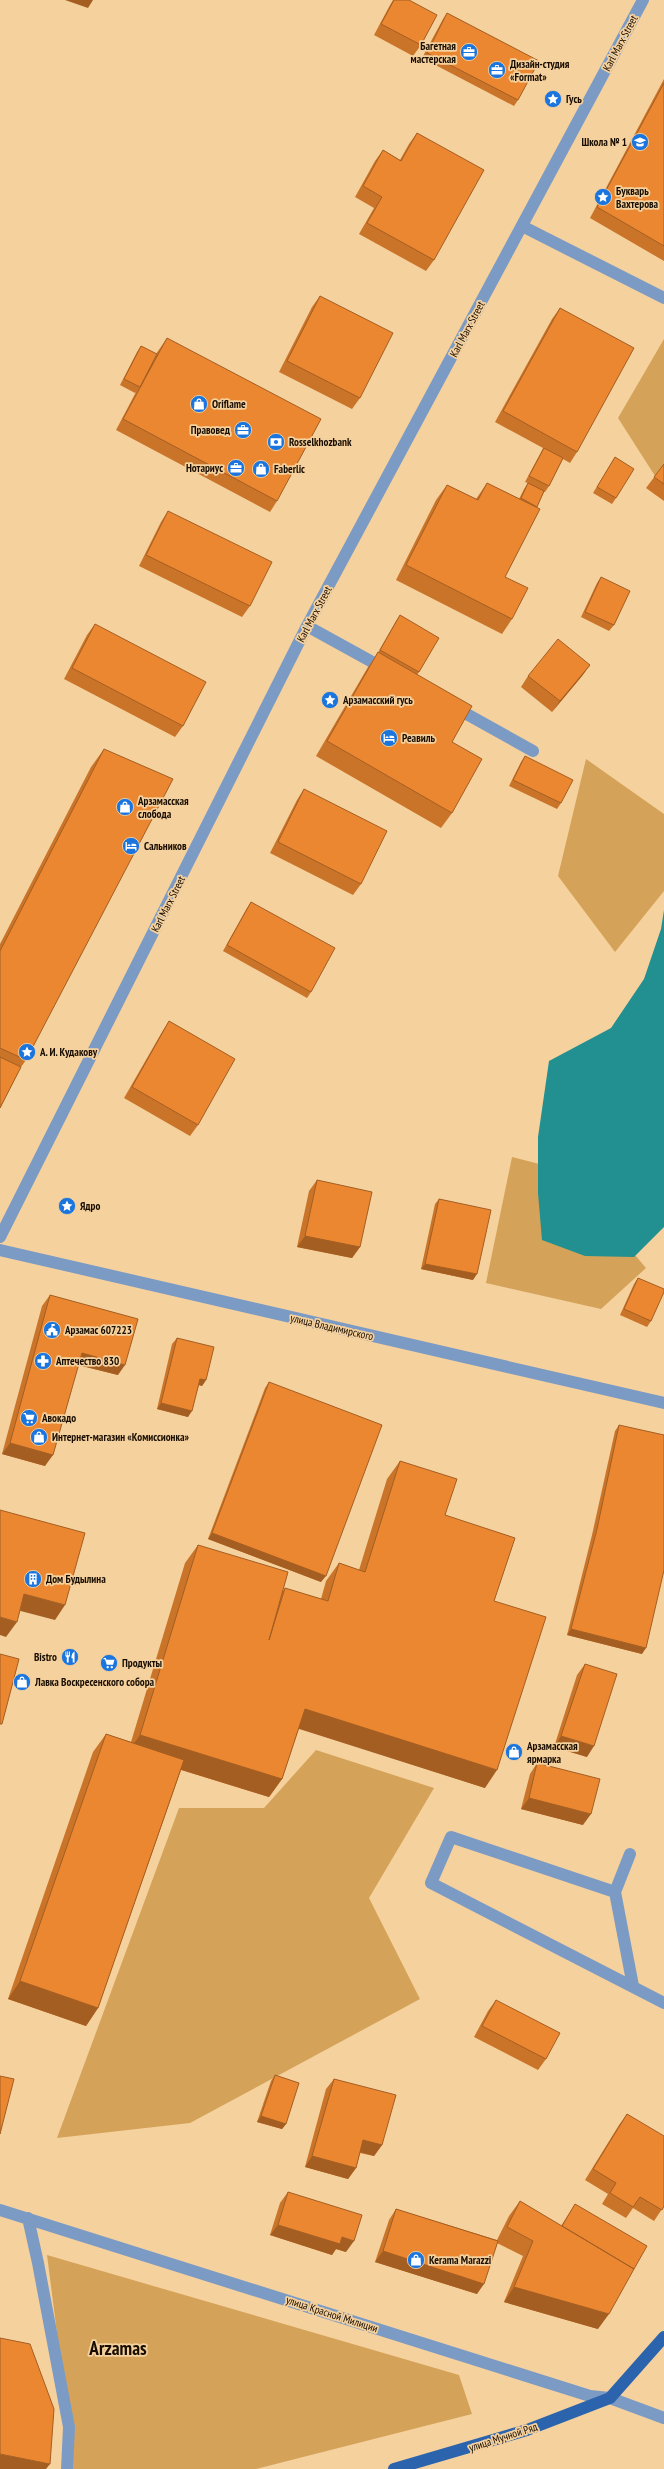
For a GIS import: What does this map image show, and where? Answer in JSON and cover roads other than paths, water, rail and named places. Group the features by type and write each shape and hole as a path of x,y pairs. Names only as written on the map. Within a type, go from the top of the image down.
{"main road":[{"path":"610,2398 664,2337"},
{"name":"улица Мучной Ряд","path":"394,2469 527,2430 610,2398"}],"street":[{"name":"Karl Marx Street","path":"0,1237 308,626 643,0"},
{"path":"522,226 664,298"},
{"path":"308,626 397,675"},
{"path":"445,702 533,751"},
{"name":"улица Владимирского","path":"0,1250 664,1403"},
{"path":"615,1892 451,1837 431,1883 664,2003"},
{"path":"630,1854 615,1892 632,1986"},
{"name":"улица Красной Милиции","path":"0,2210 590,2396 610,2398 664,2418"},
{"path":"28,2218 69,2427 67,2469"}],"water":[{"path":"664,910 664,1227 634,1257 585,1256 542,1240 538,1193 538,1137 549,1061 611,1028 644,979 661,929"}],"place":[{"name":"Багетная мастерская","path":"469,52"},
{"name":"Дизайн-студия «Format»","path":"497,70"},
{"name":"Гусь","path":"553,99"},
{"name":"Школа № 1","path":"640,142"},
{"name":"Букварь Вахтерова","path":"603,197"},
{"name":"Oriflame","path":"199,404"},
{"name":"Правовед","path":"243,430"},
{"name":"Rosselkhozbank","path":"276,442"},
{"name":"Нотариус","path":"236,468"},
{"name":"Faberlic","path":"261,469"},
{"name":"Арзамасский гусь","path":"330,700"},
{"name":"Реавиль","path":"389,738"},
{"name":"Арзамасская слобода","path":"125,807"},
{"name":"Сальников","path":"131,846"},
{"name":"А. И. Кудакову","path":"27,1052"},
{"name":"Ядро","path":"67,1206"},
{"name":"Арзамас 607223","path":"52,1330"},
{"name":"Аптечество 830","path":"43,1361"},
{"name":"Авокадо","path":"29,1418"},
{"name":"Интернет-магазин «Комиссионка»","path":"39,1437"},
{"name":"Дом Будылина","path":"33,1579"},
{"name":"Bistro","path":"70,1657"},
{"name":"Продукты","path":"109,1663"},
{"name":"Лавка Воскресенского собора","path":"22,1682"},
{"name":"Арзамасская ярмарка","path":"514,1752"},
{"name":"Kerama Marazzi","path":"416,2260"}],"district":[{"name":"Arzamas","path":"118,2348"}]}
